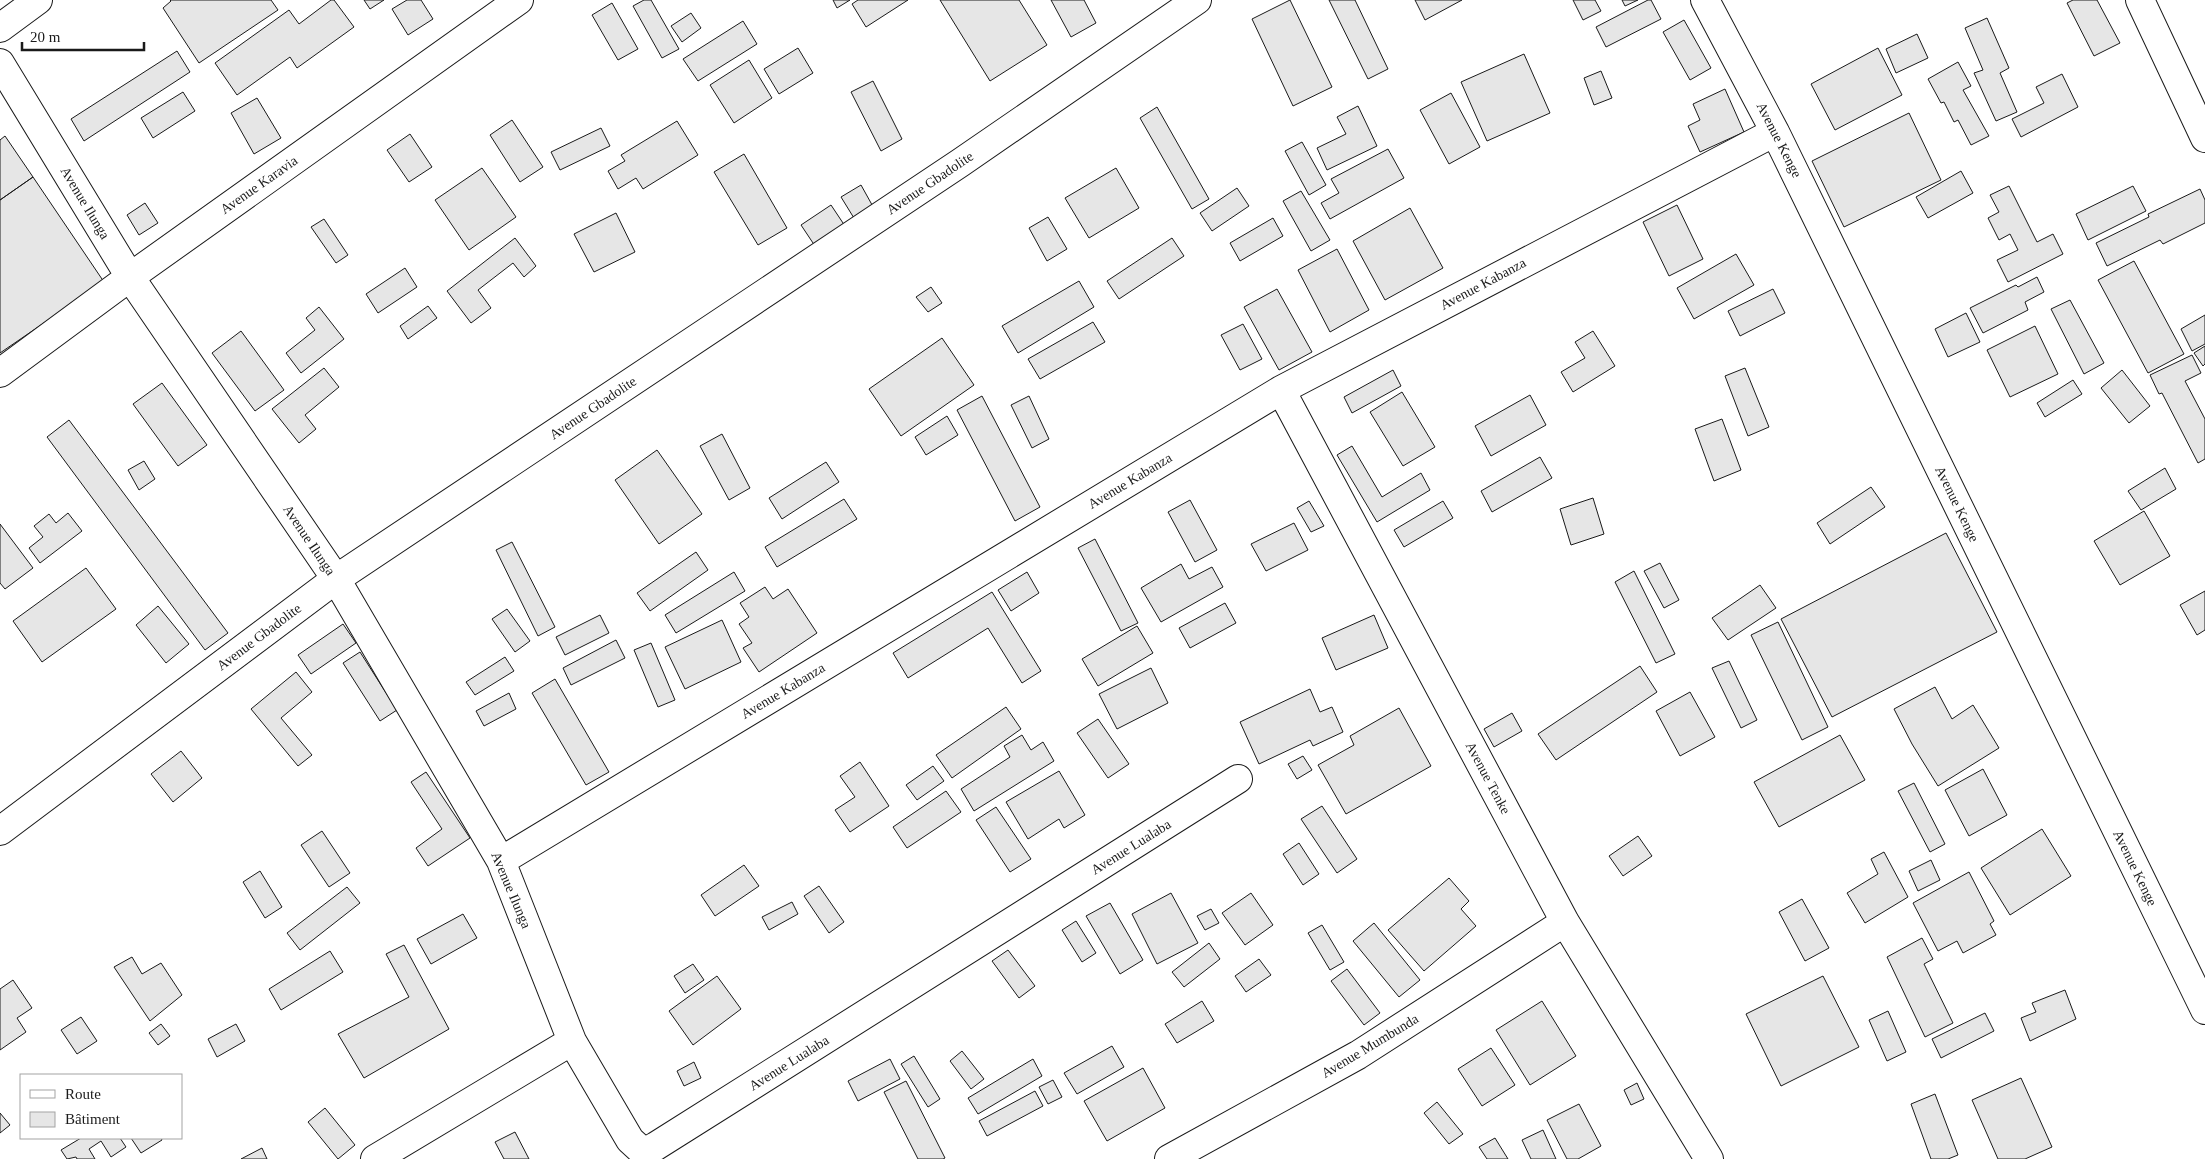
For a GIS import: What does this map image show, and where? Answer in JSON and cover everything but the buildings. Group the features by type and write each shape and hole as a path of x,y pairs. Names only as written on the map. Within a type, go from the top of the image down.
{"street":[{"path":"0,28 38,0"},
{"name":"Avenue Karavia","path":"0,373 130,277 519,0"},
{"name":"Avenue Gbadolite","path":"0,832 336,579 960,163 1196,0"},
{"name":"Avenue Kenge","path":"1705,0 1775,132 2205,1010"},
{"path":"2140,0 2205,138"},
{"name":"Avenue Ilunga","path":"0,64 130,277 336,579 501,861 572,1041"},
{"name":"Avenue Kabanza","path":"501,861 1281,390 1775,132"},
{"name":"Avenue Tenke","path":"1281,390 1565,922 1708,1159"},
{"name":"Avenue Lualaba","path":"572,1041 635,1146 641,1150 649,1150 1238,779"},
{"name":"Avenue Mumbunda","path":"1169,1159 1358,1056 1565,922"},
{"path":"376,1159 572,1041"}]}
